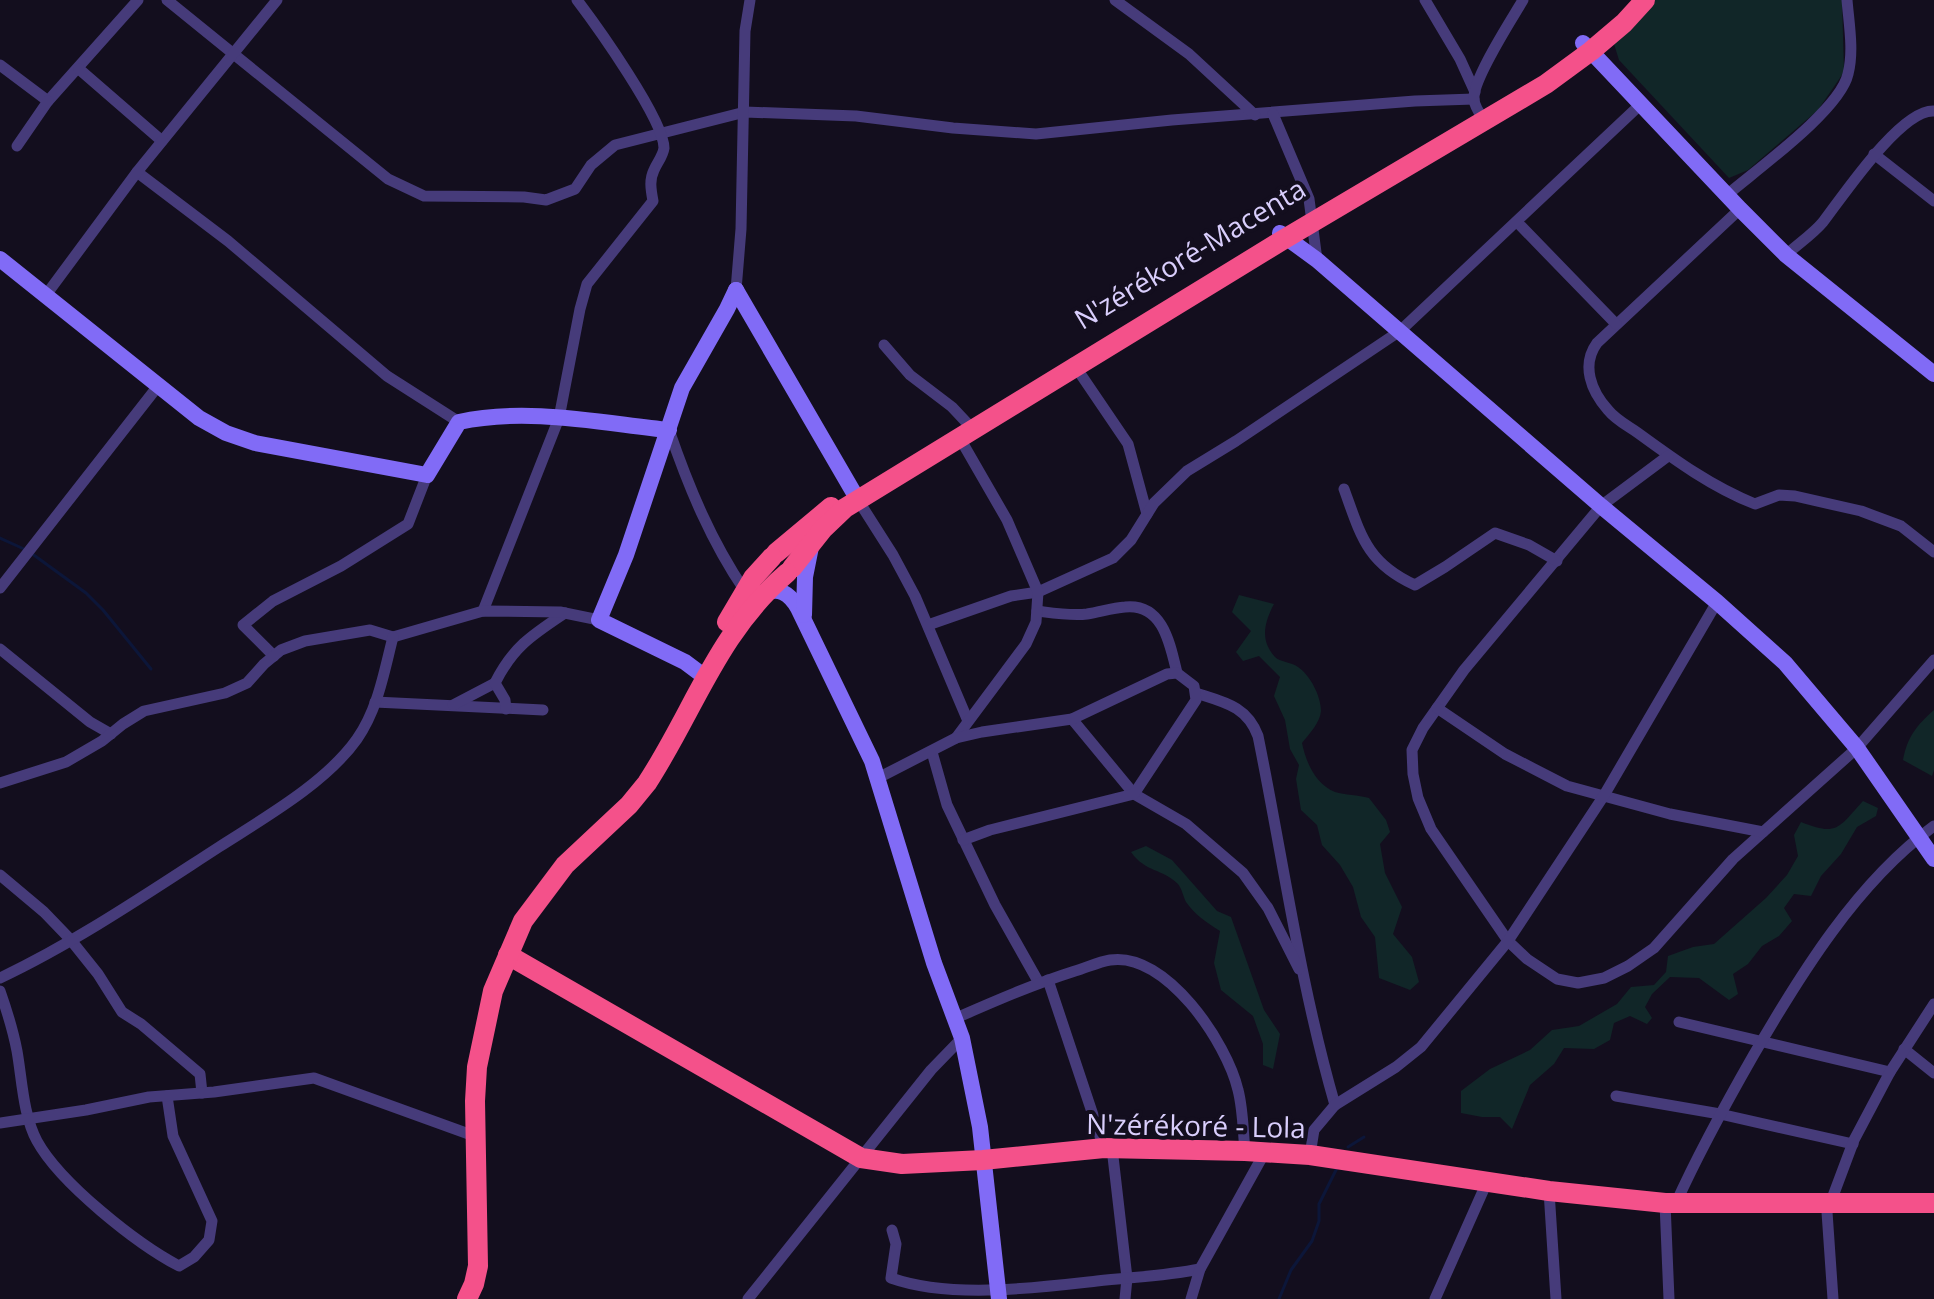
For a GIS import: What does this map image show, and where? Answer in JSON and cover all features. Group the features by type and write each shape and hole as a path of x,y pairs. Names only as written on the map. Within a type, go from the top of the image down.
{"highway":[{"path":"1587,47 1630,0"},
{"path":"467,1299 478,1266 477,1067 493,991 523,921 565,865 629,805 647,783 705,677 724,627 753,593 774,555 805,527 1311,218 1478,107 1587,47 1624,23 1645,0"},
{"path":"753,593 789,571 855,496"},
{"path":"774,555 783,551 790,554 794,561 789,571"},
{"name":"N'zérékoré - Lola","path":"508,955 861,1158 902,1164 1108,1148 1255,1151 1310,1155 1549,1191 1670,1203 1934,1203"}],"street":[{"path":"17,146 48,101 138,0"},
{"path":"167,0 388,179 424,196 546,200 575,189 591,165 615,145 745,112 856,116 1036,134 1415,101 1478,107"},
{"path":"46,295 137,172 277,0"},
{"path":"483,611 559,418 587,284 653,201 652,173 664,150 661,133 599,28 577,0"},
{"path":"599,620 626,555 682,388 736,290 741,229 745,31 750,0"},
{"path":"1115,0 1189,54 1255,115"},
{"path":"1425,0 1460,59 1478,107"},
{"path":"1478,107 1497,44 1523,0"},
{"path":"1727,195 1821,114 1848,77 1847,0"},
{"path":"1587,47 1786,255 1934,374"},
{"path":"0,65 48,101"},
{"path":"79,69 162,141"},
{"path":"928,625 1011,596 1038,592 1113,558 1131,540 1154,503 1187,471 1400,331 1642,103"},
{"path":"1786,255 1821,224 1874,154 1917,115 1926,110 1934,111"},
{"path":"1273,114 1305,186 1317,260"},
{"path":"1874,154 1934,201"},
{"path":"137,172 228,241 387,376 459,422 485,416 559,418 669,430"},
{"path":"1740,209 1590,352 1591,381 1610,413 1668,456 1733,495 1755,504 1779,495 1795,496 1861,511 1901,526 1934,552"},
{"path":"1517,222 1616,324"},
{"path":"1282,235 1317,260 1785,663 1857,748 1934,859"},
{"path":"0,259 199,418 226,433 255,443 427,475"},
{"path":"736,290 855,496 893,555 928,625 968,721"},
{"path":"884,345 910,375 959,413 961,431 1007,520 1038,592 1036,622 1026,644 956,738"},
{"path":"1074,364 1128,444 1147,514"},
{"path":"0,588 158,386"},
{"path":"274,656 243,625 273,601 341,566 408,524 427,475 459,422"},
{"path":"669,430 708,529 753,593 773,590 787,594 805,620 878,778 934,963 962,1038 980,1127 998,1295"},
{"path":"1668,456 1601,506 1464,670 1423,728 1412,750 1418,798 1431,829 1508,941 1527,959 1557,979 1578,983 1604,978 1654,948 1733,859 1857,748 1934,660"},
{"path":"1344,489 1367,546 1384,568 1415,585 1495,533 1529,545 1557,561"},
{"path":"805,620 805,577 812,542"},
{"path":"1310,1155 1314,1130 1335,1105 1396,1067 1421,1047 1508,941 1603,797 1717,602"},
{"path":"963,840 990,830 1134,794 1196,700 1194,686 1177,673 1162,625 1156,615 1146,609 1124,607 1083,614 1037,611"},
{"path":"0,783 66,762 144,711 225,693 247,683 281,650 305,641 370,630 393,637 483,611 565,613 599,620 685,662 705,677"},
{"path":"451,706 495,683 511,654 526,638 565,613"},
{"path":"0,978 134,902 316,780 343,756 370,717 393,637"},
{"path":"0,649 90,722 111,734"},
{"path":"878,778 956,738 1072,719 1167,674 1177,673"},
{"path":"495,683 505,700 506,709"},
{"path":"1196,693 1242,710 1255,727 1301,972 1335,1105"},
{"path":"375,702 543,710"},
{"path":"1437,708 1505,754 1567,786 1709,823 1763,832"},
{"path":"1072,719 1134,794 1186,824 1243,873 1268,908 1289,955 1301,972"},
{"path":"932,752 947,805 963,840 1043,982 1108,1148 1127,1278 1125,1299"},
{"path":"1669,1299 1670,1203 1700,1149 1803,974 1834,931 1873,883 1934,826"},
{"path":"0,875 70,939 98,974 122,1012 141,1024 200,1074 202,1093"},
{"path":"956,1018 1043,982 1111,960 1131,961 1150,968 1173,986 1214,1033 1239,1091 1255,1151 1230,1219 1200,1269 1191,1299"},
{"path":"0,991 11,1021 37,1140 61,1171 127,1231 157,1255 179,1266 194,1257 209,1240 212,1221 173,1136 167,1096"},
{"path":"1833,1299 1826,1219 1831,1203 1853,1144 1890,1072 1934,1004"},
{"path":"1679,1022 1890,1072"},
{"path":"748,1299 931,1070 962,1038"},
{"path":"1904,1049 1934,1073"},
{"path":"0,1123 167,1096 314,1078 477,1137"},
{"path":"1616,1096 1720,1114 1853,1144"},
{"path":"1435,1299 1487,1182"},
{"path":"1549,1191 1556,1299"},
{"path":"892,1230 896,1244 891,1278 940,1291 998,1295 1200,1269"}],"green space":[{"path":"1651,0 1842,0 1844,72 1818,110 1748,170 1729,178 1619,60 1614,44"},
{"path":"1239,595 1274,604 1265,630 1270,651 1277,659 1302,671 1317,693 1320,715 1302,743 1312,772 1322,784 1335,792 1369,798 1386,820 1390,832 1380,844 1385,873 1402,907 1393,934 1412,957 1419,982 1410,990 1379,978 1375,937 1361,917 1353,887 1340,865 1322,845 1317,825 1301,810 1296,779 1299,765 1290,749 1285,720 1274,696 1280,677 1259,656 1243,661 1236,652 1251,631 1232,612"},
{"path":"1934,710 1932,776 1903,760 1914,732"},
{"path":"1863,801 1878,808 1876,816 1857,827 1841,854 1821,876 1811,896 1794,894 1784,908 1792,921 1779,936 1762,946 1748,964 1733,974 1738,994 1729,1000 1699,978 1670,977 1652,994 1645,1007 1652,1018 1647,1024 1630,1016 1614,1023 1610,1040 1594,1049 1564,1048 1554,1064 1530,1085 1512,1129 1500,1117 1461,1113 1461,1091 1490,1069 1530,1050 1552,1030 1579,1026 1617,1004 1631,987 1654,985 1666,972 1668,956 1714,944 1787,875 1798,856 1794,835 1801,822 1823,829 1837,827"},
{"path":"1146,846 1172,860 1217,911 1231,917 1264,1010 1280,1034 1273,1069 1263,1065 1263,1044 1253,1016 1221,990 1214,963 1220,931 1193,911 1178,884 1142,864 1131,852"}],"waterway":[{"path":"0,538 24,549"},
{"path":"31,553 86,593 151,669"},
{"path":"1348,1147 1364,1137"},
{"path":"1279,1299 1291,1270 1312,1241 1319,1221 1319,1204 1337,1168"}]}
